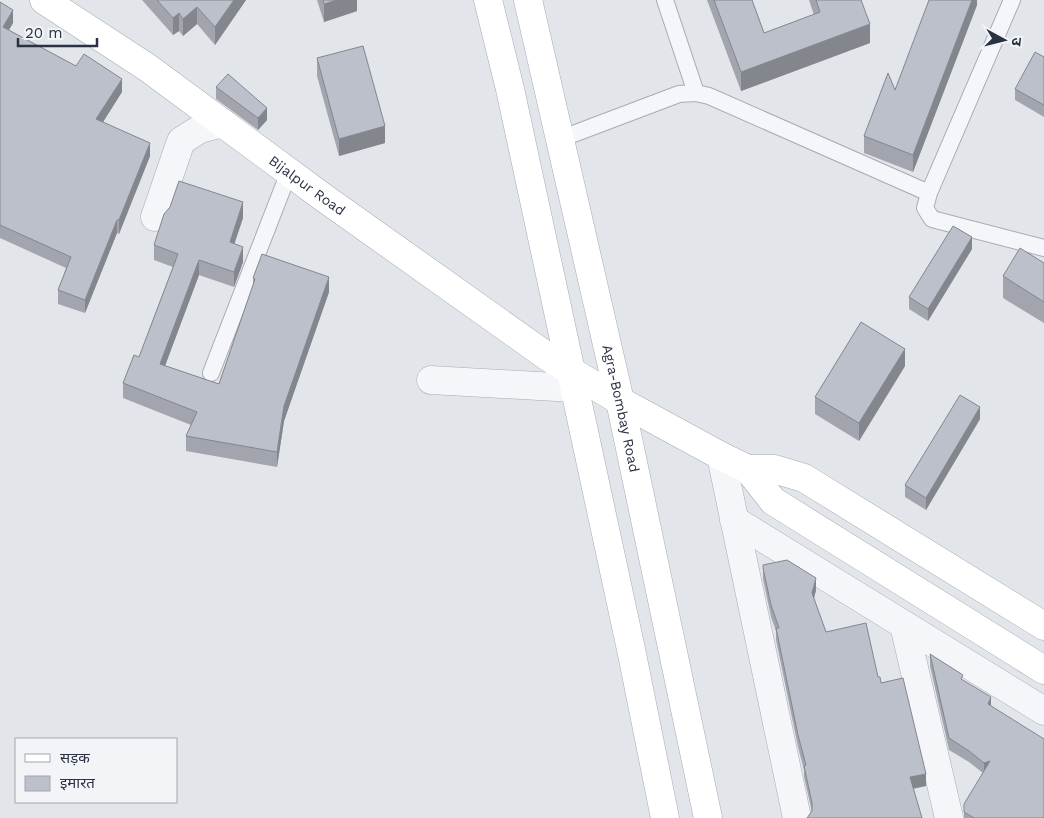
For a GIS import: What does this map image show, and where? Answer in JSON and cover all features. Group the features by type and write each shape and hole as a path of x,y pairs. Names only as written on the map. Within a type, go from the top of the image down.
{"main road":[{"name":"Bijalpur Road","path":"44,0 148,68 289,172 548,357 572,379 620,401 748,469"},
{"path":"488,0 510,88 632,654 665,818"},
{"name":"Agra-Bombay Road","path":"528,0 620,401 708,818"},
{"path":"748,469 774,469 804,478 1044,626"},
{"path":"748,469 773,501 1044,670"}],"street":[{"path":"155,217 181,141 200,129 223,123"},
{"path":"431,380 572,379"},
{"path":"721,456 797,818"},
{"path":"734,520 1044,711"},
{"path":"904,625 949,818"}],"lane":[{"path":"665,0 696,93"},
{"path":"1012,0 929,193 925,208 932,219 1044,248"},
{"path":"560,140 679,94 696,93 709,96 929,193"},
{"path":"211,373 289,172"}],"building":[{"path":"157,0 234,0 215,27 197,7 183,19 179,13 173,18"},
{"path":"323,0 337,0 324,4"},
{"path":"714,0 752,0 764,33 820,12 816,0 861,0 870,24 741,72"},
{"path":"929,0 972,0 913,155 864,136 888,73 895,90"},
{"path":"0,2 13,10 3,27 76,66 84,54 122,79 96,119 150,143 85,300 58,290 71,257 0,225"},
{"path":"363,46 385,126 339,139 317,58"},
{"path":"1035,52 1044,57 1044,105 1015,89"},
{"path":"228,74 267,108 258,118 216,87"},
{"path":"179,181 243,202 230,242 243,247 234,272 199,260 160,364 219,384 262,254 329,277 284,406 277,452 186,436 197,412 123,383 134,355 139,357 178,254 154,245 164,214 170,207"},
{"path":"953,226 972,237 928,309 909,297"},
{"path":"1020,248 1044,263 1044,302 1003,276"},
{"path":"861,322 905,349 859,423 815,397"},
{"path":"960,395 980,407 926,498 905,485"},
{"path":"787,560 816,578 812,593 826,632 866,623 881,683 903,678 926,774 910,777 922,818 807,818 812,811 812,803 804,766 806,765 776,628 779,628 771,605 763,568 763,565"},
{"path":"930,654 963,675 961,679 991,697 988,704 1044,739 1044,818 974,818 964,812 964,804 990,761 984,763 949,738"}]}
